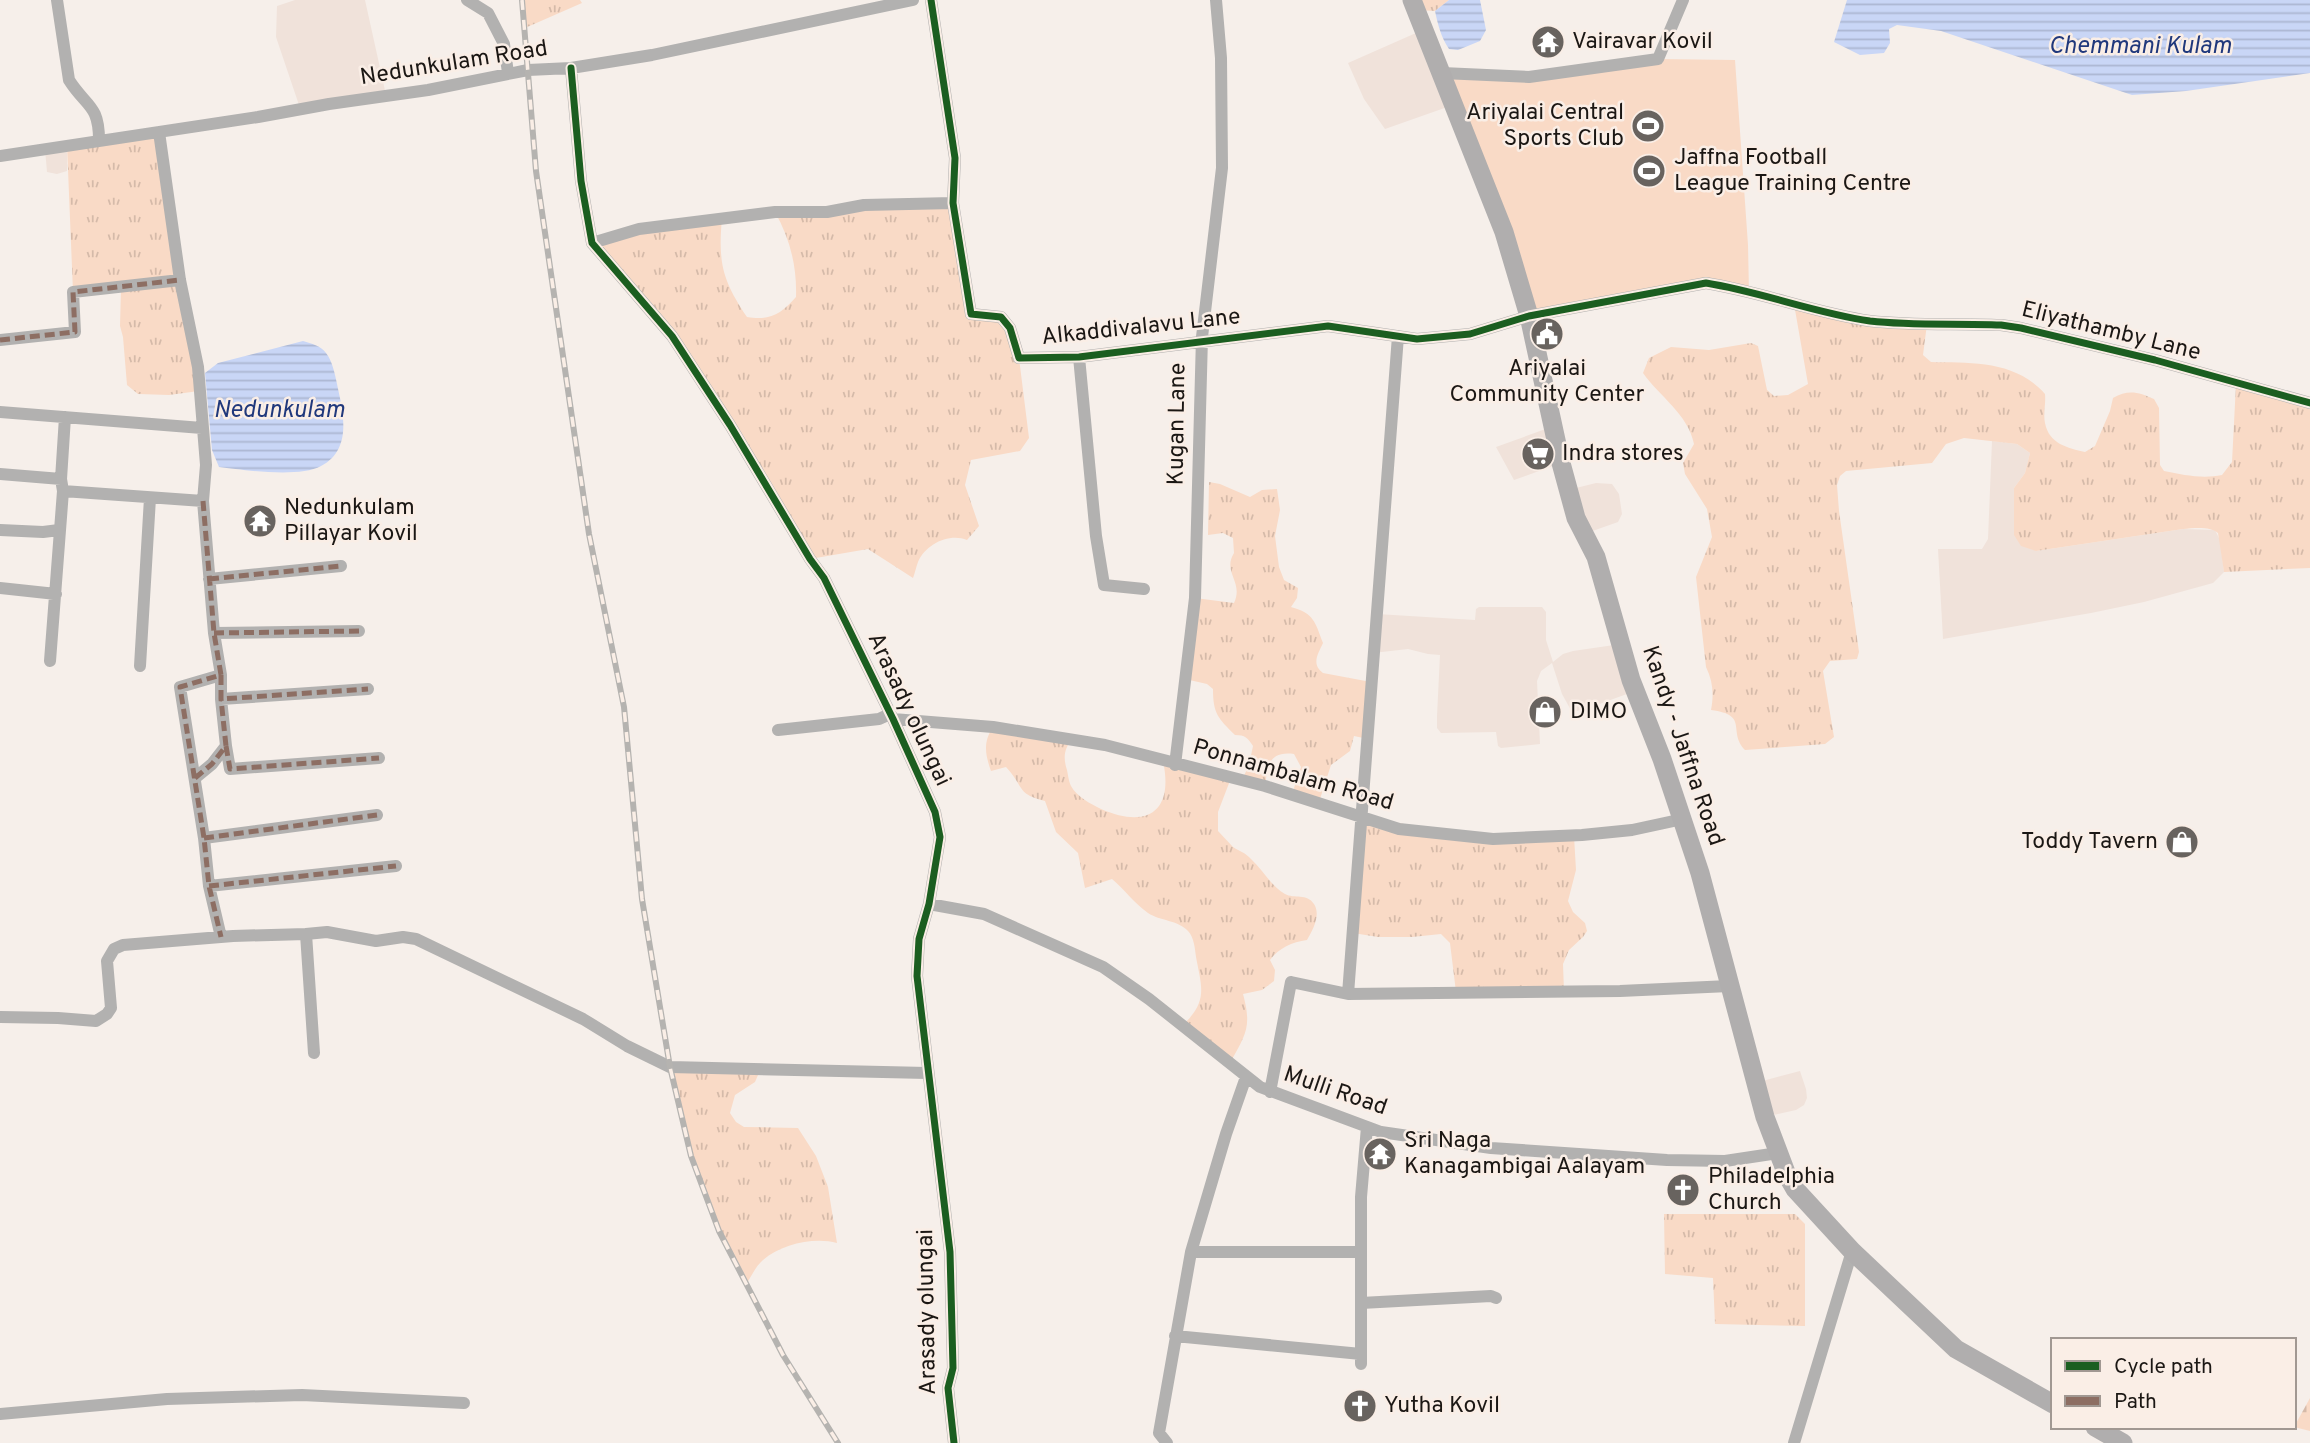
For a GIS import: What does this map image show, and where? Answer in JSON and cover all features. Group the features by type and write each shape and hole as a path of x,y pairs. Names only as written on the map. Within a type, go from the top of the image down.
{"highway":[{"name":"Kandy - Jaffna Road","path":"1412,0 1504,232 1530,316 1564,477 1576,518 1596,557 1631,680 1683,819 1765,1117 1778,1153 1795,1188 1852,1251 1956,1349 2051,1403"},
{"path":"2098,1429 2123,1443"}],"street":[{"path":"57,0 69,80 92,107 99,123 99,140"},
{"path":"467,0 488,13 504,44 508,73"},
{"name":"Nedunkulam Road","path":"0,156 428,90 508,73 571,68 652,55 913,0"},
{"name":"Alkaddivalavu Lane","path":"931,0 955,158 953,203 971,314 1001,317 1010,328 1019,358 1079,357 1328,326 1417,339 1470,334 1530,316"},
{"name":"Kugan Lane","path":"1175,765 1195,598 1201,343 1222,168 1221,58 1216,0"},
{"path":"1442,73 1530,77 1658,59 1683,0"},
{"path":"571,68 581,181 592,243 639,229 775,212 827,212 864,205 953,203"},
{"path":"159,132 180,280 198,367 206,465 203,501 209,579 230,769 379,758"},
{"name":"Arasady olungai","path":"592,243 671,336 730,425 824,578 892,717 935,813 940,837 929,904 919,939 917,976 950,1252 953,1368 948,1388 954,1443"},
{"path":"0,340 75,332 73,292 180,280"},
{"name":"Eliyathamby Lane","path":"1530,316 1706,283 1872,321 2021,328 2155,360 2310,403"},
{"path":"1348,994 1398,336"},
{"path":"1079,357 1096,536 1104,585 1144,589"},
{"path":"0,412 202,428"},
{"path":"50,661 65,417"},
{"path":"0,474 150,498 203,501"},
{"path":"140,666 150,498"},
{"path":"0,530 59,530"},
{"path":"209,579 341,566"},
{"path":"0,588 56,594"},
{"path":"214,633 359,631"},
{"path":"221,675 180,687 209,886 221,937"},
{"path":"221,699 368,689"},
{"name":"Ponnambalam Road","path":"778,730 892,717 993,727 1105,745 1265,786 1399,829 1493,839 1632,830 1683,819"},
{"path":"195,778 212,764 226,746"},
{"path":"204,838 377,815"},
{"path":"209,886 396,866"},
{"name":"Mulli Road","path":"929,904 984,914 1103,967 1149,999 1269,1092 1381,1132 1491,1148 1667,1160 1725,1161 1778,1153"},
{"path":"0,1017 96,1021 107,1014 111,1007 107,961 114,949 123,945 327,932 376,941 403,937 416,939 583,1019 627,1046 670,1066 927,1073"},
{"path":"306,934 314,1053"},
{"path":"1269,1092 1290,982 1348,994 1620,991 1729,986"},
{"path":"1167,1443 1159,1433 1191,1252 1226,1134 1247,1077"},
{"path":"1175,1336 1361,1359 1361,1197 1367,1127"},
{"path":"1794,1443 1852,1251"},
{"path":"1191,1252 1361,1252"},
{"path":"1361,1303 1491,1296 1496,1298"},
{"path":"0,1414 167,1399 302,1395 464,1403"}],"shaded area":[{"path":"295,0 365,0 386,95 300,108 276,37 277,6"},
{"path":"1425,29 1453,105 1385,129 1364,99 1348,63"},
{"path":"67,145 67,171 57,174 47,172 45,149"},
{"path":"1554,426 1561,463 1514,480 1496,447"},
{"path":"1992,441 2017,444 2030,453 2025,473 2014,488 2036,551 2183,529 2215,530 2220,540 2224,572 2213,583 2144,602 1943,639 1938,549 1982,549 1988,539"},
{"path":"1596,483 1612,484 1619,494 1622,514 1618,522 1584,534 1572,489"},
{"path":"1542,607 1546,612 1546,640 1553,662 1563,654 1573,651 1621,644 1635,691 1572,712 1562,694 1552,663 1541,671 1537,681 1540,744 1501,748 1498,746 1496,732 1441,733 1437,728 1440,655 1408,649 1373,653 1377,614 1475,620 1476,609"},
{"path":"1800,1071 1806,1089 1807,1098 1804,1105 1796,1110 1765,1117 1755,1083"}],"green space":[{"path":"522,0 580,0 582,3 525,28"},
{"path":"1412,0 1449,0 1435,11 1417,10"},
{"name":"Jaffna Football League Training Centre","path":"1658,59 1735,60 1749,293 1706,283 1529,316 1442,73 1530,77"},
{"path":"159,132 199,391 169,395 138,394 127,385 120,326 121,288 73,292 67,145"},
{"path":"953,203 971,313 1001,317 1019,358 1029,438 1020,451 971,460 965,485 979,526 967,540 946,539 932,545 918,562 913,578 868,549 810,559 672,336 592,243 722,218 721,247 727,281 747,317 762,318 780,312 796,297 792,253 775,212"},
{"path":"1794,304 1927,324 1923,355 1931,362 1977,364 2007,369 2033,383 2045,394 2044,420 2047,430 2055,440 2066,447 2085,452 2095,446 2113,398 2134,392 2154,399 2159,408 2160,465 2164,471 2200,477 2222,475 2232,462 2236,384 2310,403 2310,568 2224,572 2218,533 2202,528 2036,551 2021,546 2014,535 2014,488 2025,473 2030,453 2017,444 1964,438 1946,444 1932,463 1846,471 1840,476 1837,485 1859,652 1857,659 1830,661 1823,671 1834,737 1825,744 1745,750 1740,743 1734,720 1723,712 1711,710 1712,688 1706,667 1696,577 1712,537 1707,509 1685,474 1683,463 1694,444 1680,415 1643,373 1649,358 1671,347 1709,350 1751,343 1758,346 1767,390 1774,396 1788,395 1808,384"},
{"path":"1209,482 1250,497 1262,490 1277,489 1280,510 1275,536 1279,567 1284,580 1298,588 1297,598 1291,607 1309,615 1318,629 1323,643 1317,666 1323,673 1371,682 1368,739 1354,736 1350,751 1331,765 1319,802 1292,794 1301,767 1294,754 1279,755 1271,761 1265,786 1242,780 1253,746 1246,738 1235,735 1221,720 1215,710 1213,689 1207,684 1185,679 1195,598 1234,603 1237,589 1230,566 1234,553 1233,538 1223,533 1208,535"},
{"path":"993,727 1072,739 1067,746 1065,758 1071,786 1089,802 1117,815 1144,816 1153,812 1160,804 1165,779 1163,761 1231,778 1218,812 1218,831 1233,847 1249,857 1280,890 1285,894 1308,898 1317,913 1307,940 1286,946 1270,960 1275,970 1274,981 1262,990 1243,994 1247,1015 1246,1030 1230,1063 1182,1026 1196,1009 1201,994 1195,947 1190,934 1184,927 1148,913 1112,879 1085,888 1078,853 1056,832 1045,801 1021,789 1006,767 991,771 986,748"},
{"path":"1363,817 1492,839 1574,836 1576,870 1568,901 1573,912 1585,923 1587,931 1569,950 1563,964 1564,991 1456,992 1450,943 1441,934 1378,937 1353,933"},
{"path":"670,1067 758,1075 755,1082 735,1095 730,1113 736,1122 744,1127 798,1128 816,1156 828,1187 837,1243 808,1242 779,1250 761,1262 747,1283 719,1231 691,1156"},
{"path":"1664,1214 1795,1214 1805,1224 1805,1326 1715,1324 1713,1278 1665,1274"},
{"path":"2310,1398 2310,1431 2296,1428"}],"water":[{"path":"1449,0 1480,0 1486,30 1480,41 1458,50 1449,49 1440,31 1435,11"},
{"name":"Chemmani Kulam","path":"1847,0 2310,0 2310,73 2186,91 2132,95 1941,31 1897,25 1889,29 1890,43 1884,53 1860,55 1834,42"},
{"name":"Nedunkulam","path":"303,341 324,350 333,367 343,418 342,440 338,450 321,466 299,472 219,467 212,450 205,373 218,363"}],"railway":[{"path":"522,0 536,171 589,534 624,707 642,899 670,1067 691,1156 719,1231 783,1355 838,1443"}],"marked path":[{"path":"0,340 75,332 73,292 180,280"},
{"path":"203,501 214,633 221,675 180,687 209,886 221,937"},
{"path":"209,579 341,566"},
{"path":"214,633 359,631"},
{"path":"221,675 221,699 368,689"},
{"path":"195,778 212,764 226,746 221,699"},
{"path":"226,746 230,769 379,758"},
{"path":"204,838 377,815"},
{"path":"209,886 396,866"}],"cycle path":[{"path":"931,0 955,158 953,203 971,314 1001,317 1010,328 1019,358 1079,357 1328,326 1417,339 1470,334 1529,316 1706,283 1870,321 2021,328 2155,360 2310,403"},
{"path":"571,68 581,181 592,243 672,336 824,578 935,812 940,837 929,904 919,939 917,976 950,1252 953,1368 948,1388 954,1443"}],"place":[{"name":"Vairavar Kovil","path":"1548,42"},
{"name":"Ariyalai Central Sports Club","path":"1648,126"},
{"name":"Jaffna Football League Training Centre","path":"1649,171"},
{"name":"Ariyalai Community Center","path":"1547,334"},
{"name":"Indra stores","path":"1538,454"},
{"name":"Nedunkulam Pillayar Kovil","path":"260,521"},
{"name":"DIMO","path":"1545,712"},
{"name":"Toddy Tavern","path":"2182,842"},
{"name":"Sri Naga Kanagambigai Aalayam","path":"1380,1154"},
{"name":"Philadelphia Church","path":"1683,1190"},
{"name":"Yutha Kovil","path":"1360,1406"}]}
